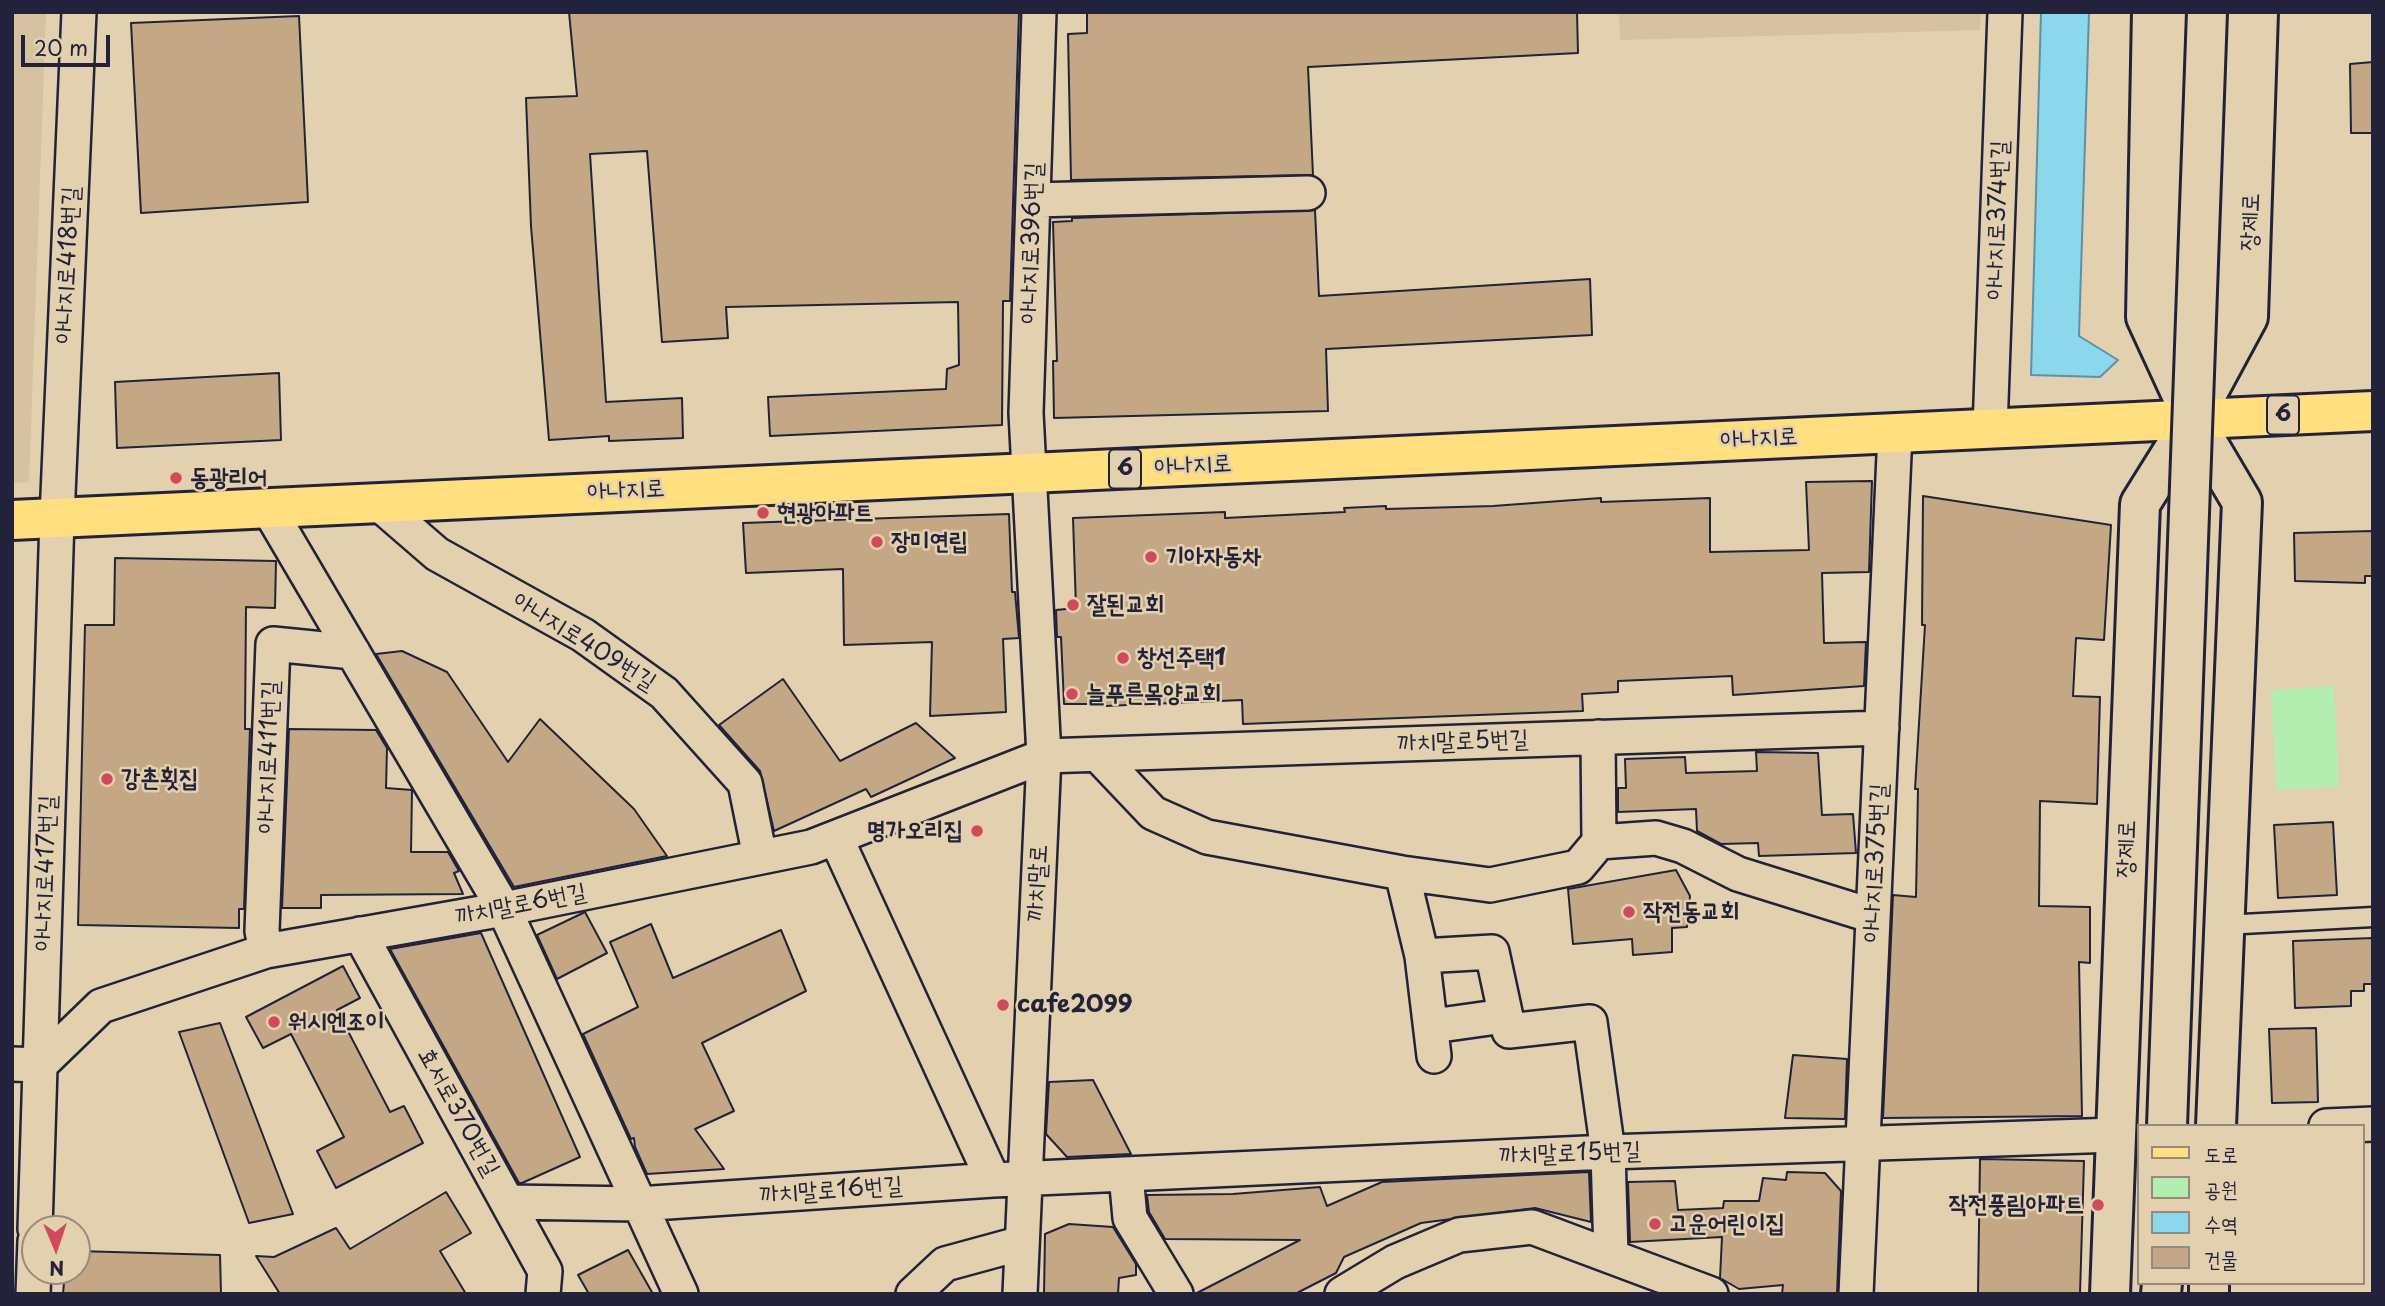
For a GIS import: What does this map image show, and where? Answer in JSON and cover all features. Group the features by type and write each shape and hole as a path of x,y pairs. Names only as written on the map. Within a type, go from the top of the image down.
{"main road":[{"path":"2152,12 2146,317 2193,419 2242,502 2216,1124"},
{"name":"장제로","path":"2167,1124 2207,12"},
{"name":"장제로","path":"2110,1294 2140,504 2193,419 2248,317 2258,12"},
{"name":"아나지로","path":"12,520 2373,411"}],"street":[{"name":"아나지로418번길","path":"57,518 79,12"},
{"name":"아나지로396번길","path":"1031,473 1026,413 1039,12"},
{"name":"아나지로374번길","path":"1990,429 2005,12"},
{"path":"2180,12 2172,319 2193,419"},
{"path":"2193,419 2218,322 2231,12"},
{"path":"1033,200 1308,193"},
{"name":"아나지로375번길","path":"1856,1294 1895,433"},
{"name":"까치말로","path":"1020,1294 1022,1243 1009,1179 1044,756 1031,473"},
{"name":"아나지로409번길","path":"378,503 437,554 583,635 664,693 745,783 760,857"},
{"path":"268,508 504,909 681,1294"},
{"name":"아나지로417번길","path":"34,1215 26,1065 57,518"},
{"name":"아나지로411번길","path":"265,951 262,931 273,644 353,652"},
{"name":"까치말로5번길","path":"1044,756 1882,728"},
{"path":"1098,755 1153,813 1207,837 1402,873 1490,885 1578,867 1599,842 1598,737"},
{"name":"까치말로6번길","path":"26,1065 101,1006 265,951 504,909 811,847 1044,756"},
{"path":"836,838 1009,1179"},
{"path":"1599,842 1656,838 1683,846 1738,874 1873,916"},
{"path":"1402,873 1422,956 1433,1041 1504,1016"},
{"name":"효서로370번길","path":"360,934 545,1271 543,1294"},
{"path":"1422,956 1492,952 1508,1031 1590,1022 1608,1152 1611,1254"},
{"name":"까치말로15번길","path":"1009,1179 1608,1152 1863,1146 2116,1135"},
{"path":"1126,1175 1130,1219 1176,1294"},
{"name":"까치말로16번길","path":"507,1202 638,1204 1009,1179"},
{"path":"1342,1294 1395,1262 1460,1235 1532,1227 1611,1254 1711,1294"},
{"path":"914,1294 945,1264 1009,1249 1022,1243"}],"lane":[{"path":"2224,925 2373,917"}],"shaded area":[{"path":"12,12 46,12 29,482 12,483"},
{"path":"1619,12 1981,12 1980,30 1620,40"}],"green space":[{"path":"2334,686 2339,787 2276,790 2271,690"}],"water":[{"path":"2041,12 2089,12 2079,336 2118,360 2100,377 2031,375"}],"building":[{"path":"569,12 1019,12 1010,301 1003,301 1002,425 770,436 768,397 946,389 947,369 959,365 958,302 726,307 728,338 662,342 647,151 590,154 606,402 682,398 683,438 609,441 609,436 549,440 531,226 526,98 577,96"},
{"path":"1087,12 1577,12 1578,53 1308,67 1313,175 1071,180 1068,34 1087,33"},
{"path":"299,16 308,202 141,213 131,23"},
{"path":"2373,62 2373,133 2351,133 2350,64"},
{"path":"1315,210 1319,296 1590,279 1592,335 1326,349 1328,411 1054,418 1053,361 1057,361 1053,222 1072,221 1072,218"},
{"path":"279,373 281,440 117,448 115,382"},
{"path":"1872,481 1869,572 1822,573 1824,643 1866,642 1864,686 1733,695 1732,676 1618,681 1618,692 1582,694 1583,711 1243,724 1242,700 1105,706 1064,704 1061,637 1057,637 1056,610 1076,608 1073,518 1225,512 1225,518 1345,512 1344,508 1386,506 1386,509 1493,506 1601,498 1601,502 1710,498 1710,552 1809,550 1806,482"},
{"path":"1923,496 2111,525 2104,640 2076,638 2073,696 2100,697 2097,804 2040,801 2039,906 2090,907 2090,963 2079,962 2082,1116 1883,1118 1893,895 1916,897 1918,789 1915,789 1925,625 1922,625"},
{"path":"1009,514 1012,592 1015,592 1019,638 1003,639 1006,712 930,716 932,642 844,645 843,569 746,573 743,523"},
{"path":"2373,531 2373,576 2365,576 2365,583 2295,581 2294,533"},
{"path":"115,558 276,561 275,608 246,607 245,729 250,729 244,909 239,909 239,928 78,925 85,625 114,625"},
{"path":"402,651 447,672 508,762 540,719 634,809 667,856 514,887 376,654"},
{"path":"783,679 840,761 916,723 955,758 871,797 866,789 774,831 760,771 719,725"},
{"path":"289,729 376,730 387,748 386,788 412,790 411,852 448,852 459,871 454,873 463,894 321,895 321,908 282,908"},
{"path":"1756,752 1818,753 1822,815 1853,814 1856,853 1759,856 1758,843 1721,844 1697,831 1696,809 1618,812 1618,788 1626,788 1625,759 1685,757 1686,773 1757,771"},
{"path":"2333,822 2337,895 2278,898 2274,825"},
{"name":"작전동교회","path":"1676,870 1690,896 1687,927 1672,928 1672,952 1633,955 1632,939 1573,944 1568,889"},
{"path":"585,912 607,953 557,979 537,935"},
{"path":"651,924 673,978 781,930 806,991 702,1043 734,1111 695,1129 724,1169 647,1174 635,1147 634,1138 631,1139 583,1034 638,1007 610,942"},
{"path":"481,933 580,1157 522,1183 519,1183 390,949"},
{"path":"2373,938 2373,984 2364,984 2364,991 2351,991 2351,1006 2295,1008 2293,941"},
{"path":"343,966 360,998 337,1010 390,1112 404,1106 423,1143 336,1188 317,1151 344,1137 291,1034 263,1048 246,1017"},
{"path":"220,1023 293,1214 249,1223 179,1032"},
{"path":"2316,1028 2318,1102 2272,1103 2269,1029"},
{"path":"1793,1055 1847,1059 1845,1119 1785,1118"},
{"path":"1093,1080 1131,1154 1067,1157 1046,1134 1049,1082"},
{"path":"1980,1159 2084,1161 2080,1294 1978,1294"},
{"path":"1589,1172 1591,1222 1535,1208 1421,1223 1344,1257 1336,1273 1295,1294 1195,1294 1300,1240 1165,1239 1149,1212 1147,1195 1233,1194 1320,1187 1327,1206 1382,1182"},
{"path":"1787,1172 1825,1173 1841,1191 1837,1294 1782,1294 1783,1285 1739,1289 1720,1278 1722,1237 1630,1242 1628,1182 1675,1181 1678,1210 1723,1208 1724,1201 1759,1201 1763,1178 1786,1180"},
{"path":"446,1192 471,1233 440,1251 466,1294 280,1294 256,1256 274,1257 336,1228 350,1249"},
{"path":"1069,1224 1113,1227 1136,1264 1136,1275 1119,1278 1118,1294 1044,1294 1045,1234"},
{"path":"628,1250 653,1294 589,1294 578,1275"},
{"path":"91,1251 220,1255 221,1294 63,1294 64,1285 91,1285"}],"place":[{"name":"동광리어","path":"176,478"},
{"name":"현광아파트","path":"763,513"},
{"name":"장미연립","path":"877,542"},
{"name":"기아자동차","path":"1151,557"},
{"name":"잘된교회","path":"1073,605"},
{"name":"창선주택1","path":"1123,658"},
{"name":"늘푸른목양교회","path":"1072,694"},
{"name":"강촌횟집","path":"107,779"},
{"name":"명가오리집","path":"977,831"},
{"name":"작전동교회","path":"1629,912"},
{"name":"cafe2099","path":"1003,1005"},
{"name":"워시엔조이","path":"274,1022"},
{"name":"작전풍림아파트","path":"2098,1205"},
{"name":"고운어린이집","path":"1655,1224"}]}
